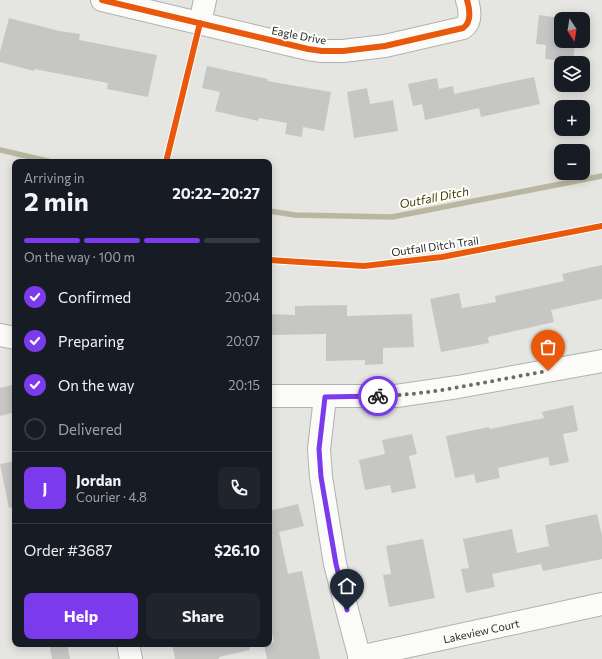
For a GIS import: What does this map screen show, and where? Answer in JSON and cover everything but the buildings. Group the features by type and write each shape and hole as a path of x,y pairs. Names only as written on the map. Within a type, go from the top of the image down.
{"street":[{"name":"Eagle Drive","path":"102,0 308,49 343,51 362,50 385,46 463,28 468,25 470,20 467,0"},
{"path":"200,23 205,0"},
{"path":"0,334 12,337"},
{"path":"272,396 396,396 458,387 602,361"},
{"path":"325,397 319,449 321,477 336,564 360,658"},
{"name":"Lakeview Court","path":"360,658 602,604"},
{"path":"129,647 131,659"}],"waterway":[{"name":"Outfall Ditch","path":"0,150 39,159"},
{"name":"Outfall Ditch","path":"272,211 295,215 392,217 602,176"}],"cycle path":[{"path":"102,0 308,49 322,51 343,51 385,46 463,28 469,19 467,0"},
{"path":"167,159 200,23"},
{"name":"Outfall Ditch Trail","path":"272,260 364,266 442,257 602,226"}],"way so far":[{"path":"378,396 396,396 458,387 548,371"}],"route":[{"path":"347,610 336,564 321,477 319,449 325,397 378,396"}]}
